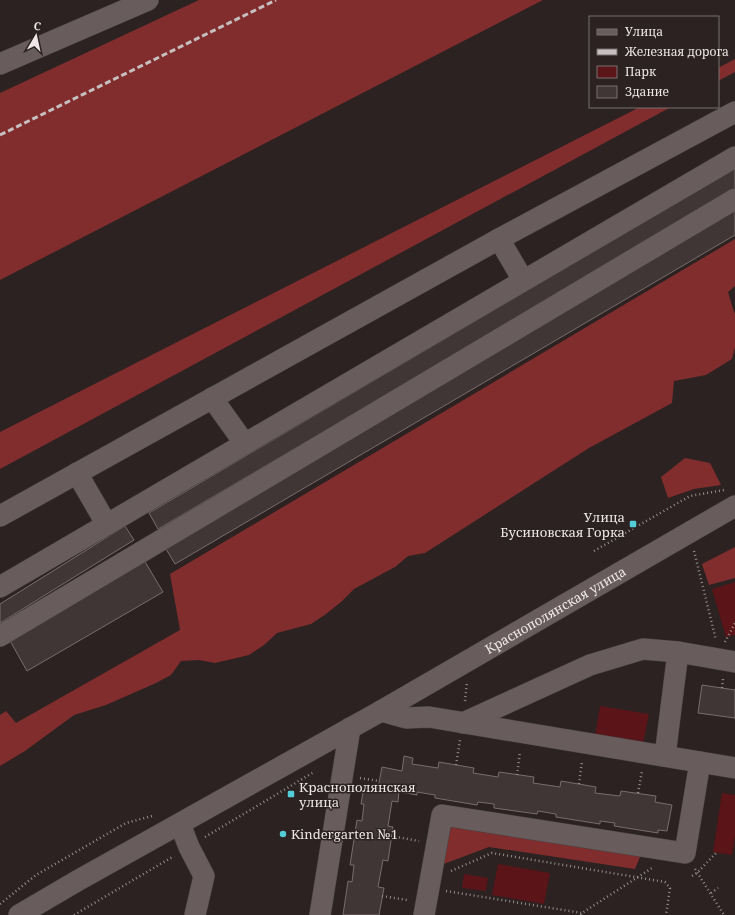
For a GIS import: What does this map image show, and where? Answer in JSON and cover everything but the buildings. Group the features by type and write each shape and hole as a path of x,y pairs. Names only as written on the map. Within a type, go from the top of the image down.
{"street":[{"path":"0,64 148,0"},
{"path":"0,516 499,239 735,112"},
{"path":"0,587 735,157"},
{"path":"0,636 735,199"},
{"path":"499,239 524,280"},
{"path":"212,398 245,444"},
{"path":"77,473 106,525"},
{"name":"Краснополянская улица","path":"19,915 381,711 731,497"},
{"path":"463,723 590,665 642,649 678,652 728,661"},
{"path":"665,756 678,652"},
{"path":"381,711 406,718 429,717 735,768"},
{"path":"320,915 350,728"},
{"path":"427,902 442,816 685,853 700,762"},
{"path":"180,824 189,847 204,876 195,915"}],"path":[{"path":"594,551 690,496 731,497"},
{"path":"693,547 728,661"},
{"path":"726,638 735,623"},
{"path":"456,765 463,723"},
{"path":"517,775 523,733"},
{"path":"579,784 585,743"},
{"path":"0,904 36,875 126,824 158,815"},
{"path":"391,836 437,843"},
{"path":"446,874 492,853 665,882 670,888 666,915"},
{"path":"685,853 724,915"},
{"path":"692,876 698,873 716,853"},
{"path":"382,896 427,902 581,914 654,866"},
{"path":"711,893 718,888"}],"green space":[{"path":"735,582 735,635 726,637 712,589"},
{"path":"600,706 649,714 643,744 595,736"},
{"path":"722,793 735,795 735,836 732,855 713,852"},
{"path":"498,864 550,873 544,904 492,895"},
{"path":"464,874 488,878 486,891 462,888"}],"shaded area":[{"path":"199,0 543,0 0,280 0,93"},
{"path":"735,59 735,72 719,80 719,67"},
{"path":"638,108 669,108 0,469 0,432"},
{"path":"735,239 735,286 728,292 735,314 735,347 732,359 706,375 674,381 672,403 589,448 425,553 408,556 395,567 354,589 341,602 311,624 277,633 264,645 249,655 215,663 199,660 181,661 171,675 106,705 74,715 25,751 0,766 0,715 6,711 16,723 180,630 170,574"},
{"path":"685,458 710,463 721,485 694,489 668,498 661,477"},
{"path":"735,547 735,578 709,585 702,564"},
{"path":"449,821 642,852 635,869 489,847 441,865"}],"railway":[{"path":"0,135 276,0"}],"place":[{"name":"Улица Бусиновская Горка","path":"633,524"},
{"name":"Краснополянская улица","path":"291,794"},
{"name":"Kindergarten №1","path":"283,834"}]}
